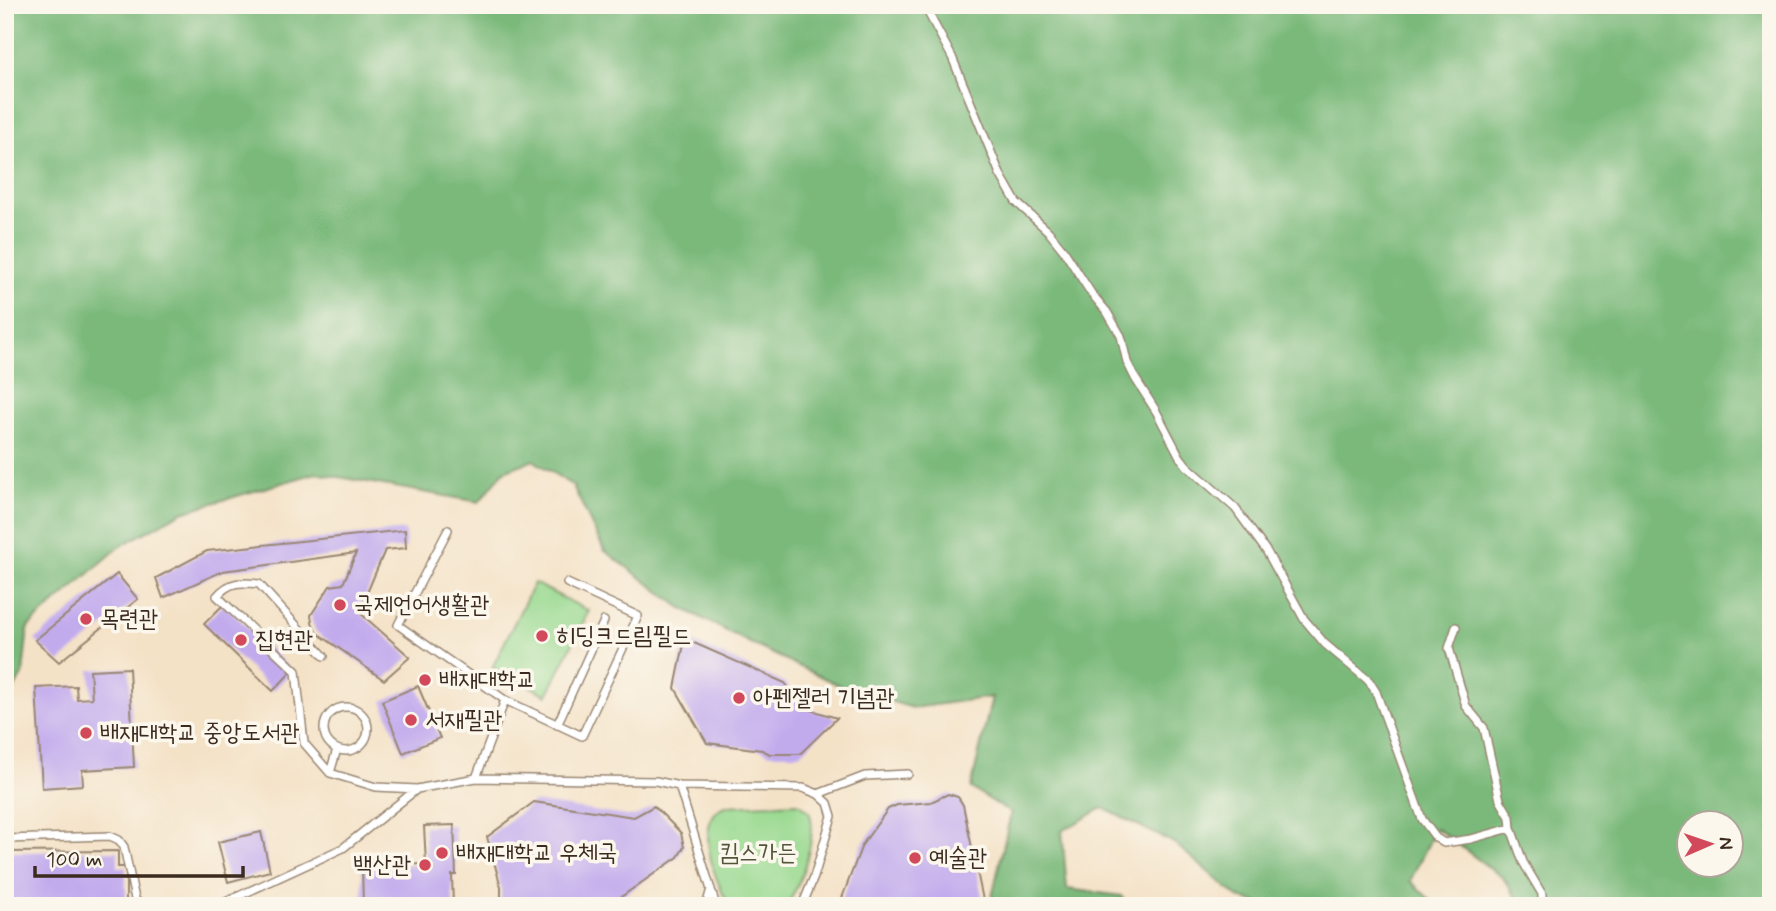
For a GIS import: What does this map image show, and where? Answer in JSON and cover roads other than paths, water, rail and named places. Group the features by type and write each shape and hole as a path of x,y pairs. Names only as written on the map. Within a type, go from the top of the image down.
{"lane":[{"path":"924,5 952,57 1000,174 1016,202 1048,231 1107,312 1121,337 1135,379 1156,411 1180,457 1235,508 1267,552 1304,619 1325,644 1369,681 1376,692 1422,819 1436,838 1444,842 1471,839 1511,828"},
{"path":"448,530 398,625 505,700 582,736 638,616 567,583"},
{"path":"324,656 259,584 226,586 217,596 296,671 304,743 330,773 376,787 417,789 476,778 656,781 679,786 803,788 818,794 828,803 832,816 814,877 802,906"},
{"path":"558,724 604,621"},
{"path":"1456,626 1449,648 1466,706 1484,728 1500,800 1510,817 1523,862 1542,894 1542,906"},
{"path":"476,778 505,700"},
{"path":"337,709 357,710 366,721 367,736 358,747 351,750 337,749 325,733 327,719 337,709"},
{"path":"330,773 337,749"},
{"path":"818,794 865,776 908,774"},
{"path":"679,786 716,906"},
{"path":"217,906 343,848 417,789"},
{"path":"5,839 110,836 119,840 124,847 135,899 141,906"},
{"path":"706,906 711,888"}],"place":[{"name":"국제언어생활관","path":"340,605"},
{"name":"목련관","path":"86,619"},
{"name":"히딩크드림필드","path":"542,636"},
{"name":"집현관","path":"241,640"},
{"name":"배재대학교","path":"425,680"},
{"name":"아펜젤러 기념관","path":"739,698"},
{"name":"서재필관","path":"411,720"},
{"name":"배재대학교 중앙도서관","path":"86,733"},
{"name":"배재대학교 우체국","path":"442,853"},
{"name":"예술관","path":"915,858"},
{"name":"백산관","path":"425,865"}],"park label":[{"name":"킴스가든","path":"758,853"}]}
